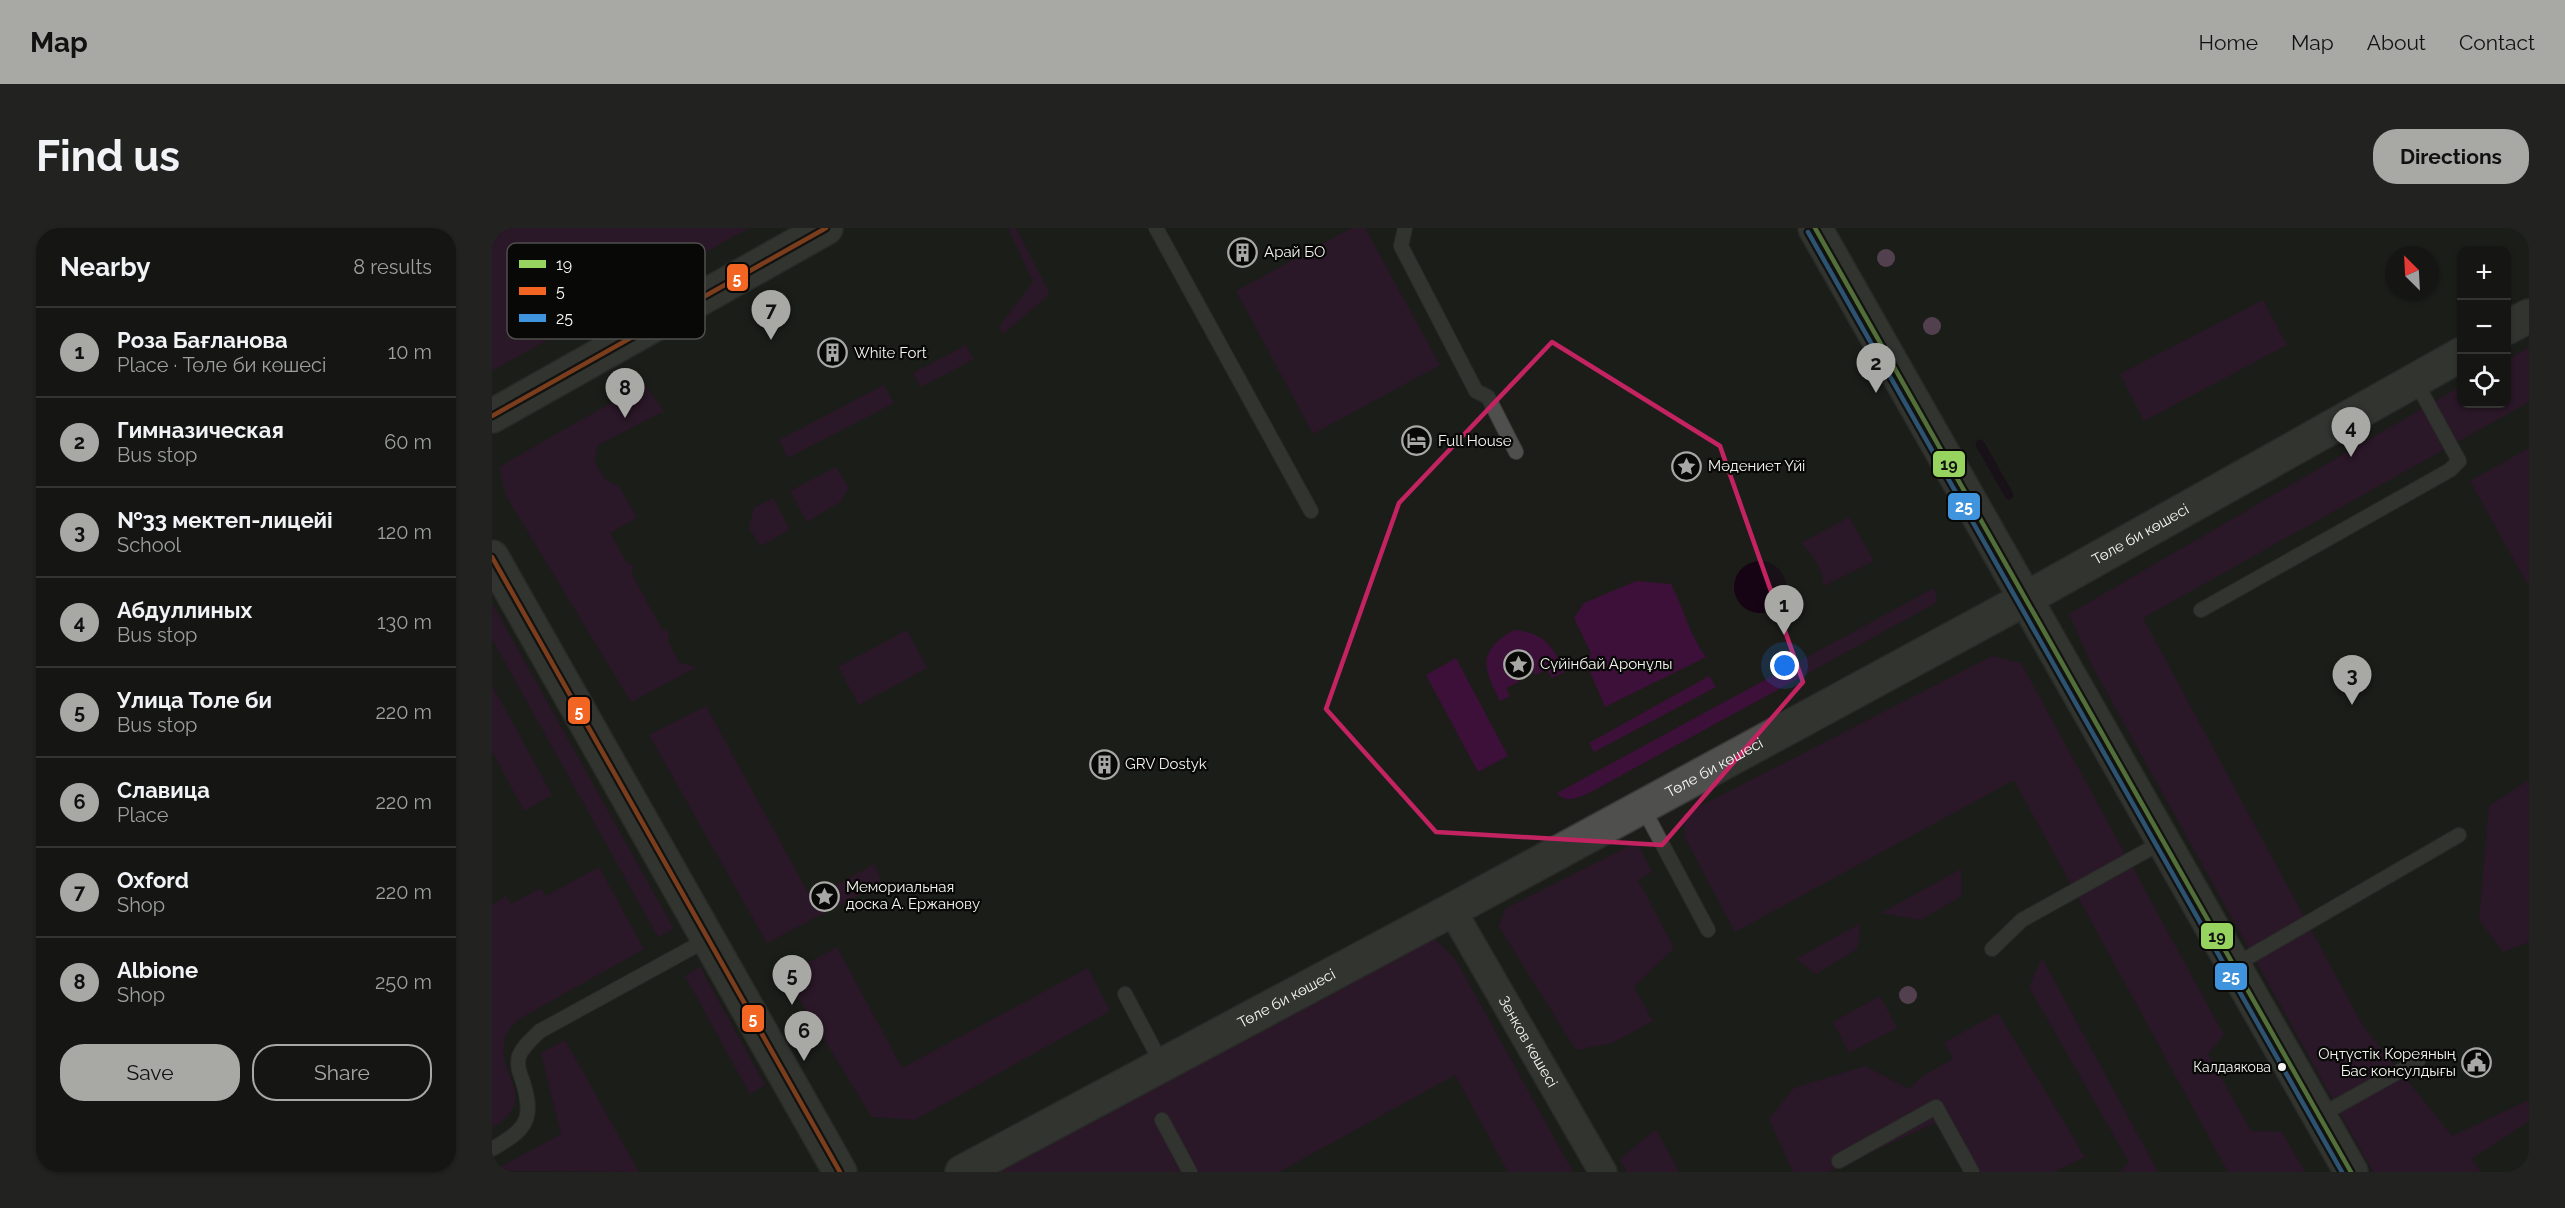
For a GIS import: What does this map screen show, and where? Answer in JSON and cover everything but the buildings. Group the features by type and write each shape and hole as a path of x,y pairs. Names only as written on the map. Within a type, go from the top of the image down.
{"main road":[{"path":"705,296 826,228"},
{"path":"1815,228 2235,965 2319,1116 2341,1169"},
{"path":"2511,325 2529,316"},
{"path":"492,416 629,339"},
{"name":"Төле би көшесі","path":"962,1172 1452,910 2027,598 2457,357"},
{"path":"492,557 840,1172"}],"street":[{"name":"Зенков көшесі","path":"1452,910 1603,1172"}],"lane":[{"path":"1156,228 1311,511"},
{"path":"1405,228 1401,246 1476,391 1488,397 1516,452"},
{"path":"2201,610 2450,470 2459,461 2415,380"},
{"path":"1642,806 1708,930"},
{"path":"2235,965 2294,928 2459,835"},
{"path":"1992,948 2022,920 2164,841"},
{"path":"492,1149 521,1130 528,1116 529,1100 519,1069 519,1057 526,1044 540,1031 708,939"},
{"path":"1125,994 1162,1066"},
{"path":"2319,1116 2418,1061"},
{"path":"1839,1161 1936,1107 1972,1172"},
{"path":"1162,1120 1190,1172"}],"highlighted area":[{"path":"1552,342 1720,446 1803,682 1662,845 1436,832 1326,709 1399,503"}],"shaded area":[{"path":"492,228 749,228 705,252 705,243 507,243 507,339 550,339 492,371"},
{"path":"1008,228 1016,228 1050,294 1003,334 999,327 1033,282"},
{"path":"1352,228 1365,228 1440,365 1313,434 1236,291"},
{"path":"2263,300 2287,345 2144,421 2120,374"},
{"path":"966,345 974,359 921,387 913,373"},
{"path":"2529,347 2529,402 2143,618 2363,1026 2452,1136 2529,1100 2529,1121 2471,1159 2481,1172 2373,1172 2092,666 2069,614 2457,388 2457,408 2511,408 2511,358"},
{"path":"644,384 664,411 598,445 594,461 605,480 619,486 637,518 610,533 627,563 634,566 632,574 661,628 669,632 668,640 679,663 697,667 631,702 506,496 499,467"},
{"path":"884,385 894,403 788,458 779,440"},
{"path":"2529,448 2529,587 2470,481"},
{"path":"836,467 849,488 840,502 807,522 790,491"},
{"path":"773,498 790,529 761,546 749,528 754,508"},
{"path":"1849,517 1874,561 1824,586 1816,562 1801,543"},
{"path":"1760,561 1770,563 1778,569 1784,577 1786,587 1784,597 1778,605 1770,611 1760,613 1750,611 1742,605 1736,597 1734,587 1736,577 1742,569 1750,563"},
{"path":"1636,581 1671,584 1695,640 1706,657 1605,707 1587,665 1591,653 1574,618 1584,603"},
{"path":"1934,588 1936,603 1589,793 1568,799 1557,793"},
{"path":"492,603 674,929 658,937 492,639"},
{"path":"907,630 927,668 859,705 838,667"},
{"path":"1514,630 1540,637 1556,654 1565,672 1552,678 1547,670 1535,675 1525,655 1510,662 1519,682 1506,688 1510,696 1500,701 1487,670 1487,661 1494,645"},
{"path":"1992,656 2021,663 2224,1035 2208,1054 2251,1131 2282,1132 2305,1172 2228,1172 2014,780 1735,932 1685,838 1683,815"},
{"path":"1456,658 1508,756 1478,772 1426,675"},
{"path":"1709,676 1716,687 1594,752 1589,743"},
{"path":"492,685 552,795 524,811 492,751"},
{"path":"706,706 811,898 875,864 882,883 767,943 649,735"},
{"path":"2529,780 2529,942 2503,952 2479,920 2489,806"},
{"path":"1637,842 1652,872 1638,880 1674,948 1634,987 1653,1021 1612,1043 1576,1050 1499,927 1505,909"},
{"path":"599,867 644,949 519,1019 511,1027 504,1042 504,1055 516,1097 506,1117 492,1128 492,905 506,896 511,904 541,888 546,896"},
{"path":"1961,869 1962,896 1920,920 1881,913"},
{"path":"1861,923 1857,949 1816,974 1796,959"},
{"path":"1431,935 1456,960 1573,1172 1508,1172 1455,1075 1279,1172 995,1172"},
{"path":"837,947 902,1068 1088,968 1110,1011 915,1120 872,1117 785,976"},
{"path":"2042,958 2158,1172 2120,1172 2129,1162 2029,987"},
{"path":"700,967 765,1085 750,1094 685,976"},
{"path":"1880,996 1897,1028 1849,1053 1833,1022"},
{"path":"1998,1013 2085,1157 2054,1172 1963,1172 1935,1123 1828,1172 1793,1172 1769,1119 1794,1088 1865,1066 1909,1089 1923,1076 1953,1059 1945,1042"},
{"path":"565,1040 639,1172 493,1171 561,1134 541,1053"},
{"path":"1656,1129 1679,1172 1627,1172 1620,1159"}],"waterway":[{"path":"1980,444 2009,495"}],"transit line":[{"name":"5","path":"705,296 826,228"},
{"name":"19","path":"1815,228 2351,1172"},
{"name":"25","path":"1808,232 2342,1172"},
{"name":"5","path":"492,416 629,339"},
{"name":"5","path":"492,557 840,1172"}],"place":[{"name":"Арай БО","path":"1243,252"},
{"name":"Oxford","path":"771,340"},
{"name":"White Fort","path":"833,353"},
{"name":"Гимназическая","path":"1876,393"},
{"name":"Albione","path":"625,418"},
{"name":"Full House","path":"1417,441"},
{"name":"Абдуллиных","path":"2351,457"},
{"name":"Мәдениет Үйі","path":"1687,466"},
{"name":"Роза Бағланова","path":"1784,635"},
{"name":"Сүйінбай Аронұлы","path":"1519,664"},
{"name":"№33 мектеп-лицейі","path":"2352,705"},
{"name":"GRV Dostyk","path":"1104,764"},
{"name":"Мемориальная доска А. Ержанову","path":"825,896"},
{"name":"Улица Толе би","path":"792,1005"},
{"name":"Славица","path":"804,1061"},
{"name":"Оңтүстік Кореяның Бас консулдығы","path":"2477,1063"},
{"name":"Калдаякова","path":"2282,1067"}]}
